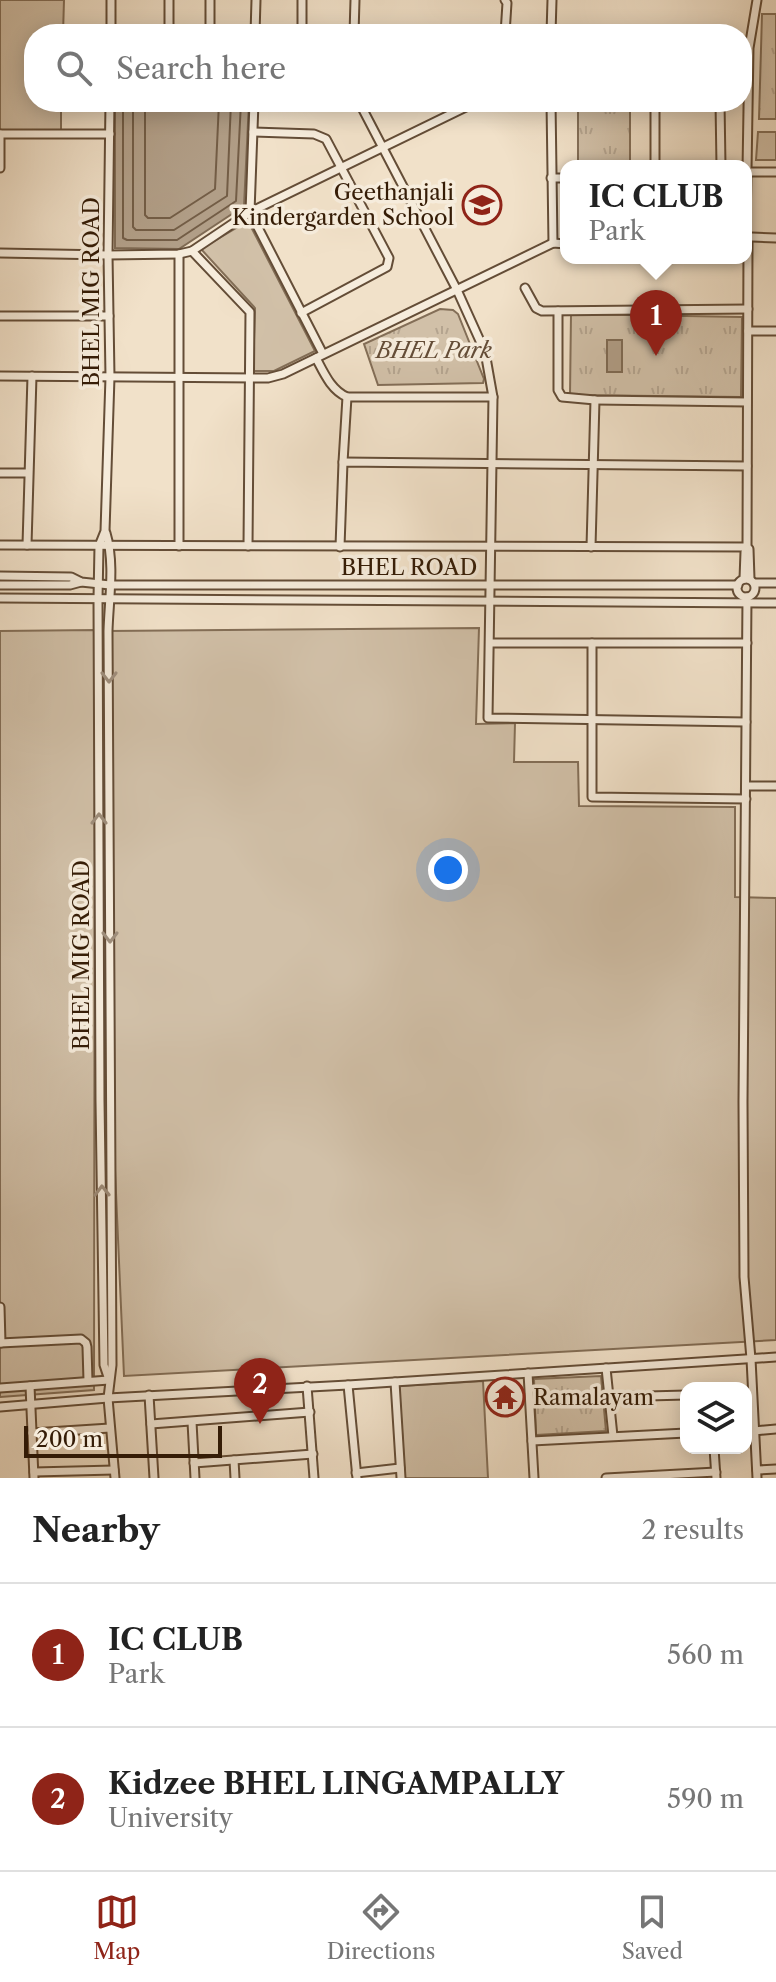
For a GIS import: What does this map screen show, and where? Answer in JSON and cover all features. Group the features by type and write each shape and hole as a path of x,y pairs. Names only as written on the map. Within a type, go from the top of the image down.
{"street":[{"path":"111,0 111,24"},
{"path":"169,0 169,24"},
{"path":"210,0 210,24"},
{"path":"255,24 256,0"},
{"path":"302,0 302,24"},
{"path":"354,24 355,0"},
{"path":"505,0 506,24"},
{"path":"551,24 552,0"},
{"path":"752,24 757,0"},
{"name":"BHEL MIG ROAD","path":"110,112 110,377 105,531 109,546 110,585 112,1101 112,1365 108,1398 114,1474"},
{"path":"254,112 250,212 301,313 333,386 347,397 493,397"},
{"path":"364,112 457,290 485,352 489,369 493,397 488,718 746,722"},
{"path":"0,253 108,255 192,251 250,212 456,112"},
{"path":"551,112 553,243"},
{"path":"655,112 655,160"},
{"path":"720,112 721,160"},
{"path":"747,112 747,160"},
{"path":"253,132 318,135 328,142 389,258 387,267 301,313"},
{"path":"0,168 0,134 110,134"},
{"path":"752,172 776,172"},
{"path":"551,178 560,178"},
{"path":"752,237 776,238"},
{"path":"0,376 268,378 283,374 553,243 560,244"},
{"path":"192,251 250,312 248,546"},
{"path":"179,254 179,546"},
{"path":"747,600 739,593 746,582 749,549 748,264"},
{"path":"525,288 538,310 748,309"},
{"path":"558,311 558,390 562,397 747,402"},
{"path":"0,316 109,316"},
{"path":"748,331 776,331"},
{"path":"27,545 32,376"},
{"path":"340,547 347,397"},
{"path":"591,547 595,400"},
{"path":"343,462 747,466"},
{"path":"0,473 28,473"},
{"name":"BHEL MIG ROAD","path":"105,531 99,546 98,599 101,1163 104,1365 109,1380"},
{"path":"0,545 747,547"},
{"name":"BHEL ROAD","path":"0,576 71,577 81,582 110,585 776,583"},
{"name":"BHEL ROAD","path":"0,585 70,585 81,582"},
{"path":"746,582 755,592 747,600 743,1102 743,1261 751,1359 750,1382"},
{"path":"0,598 747,600 776,603"},
{"path":"490,643 747,643"},
{"path":"592,643 592,797 746,799"},
{"path":"746,786 776,786"},
{"path":"0,1307 1,1343 85,1341 88,1381"},
{"path":"0,1407 776,1357"},
{"path":"606,1368 613,1436"},
{"path":"528,1373 534,1478"},
{"path":"0,1388 109,1380"},
{"path":"395,1382 401,1478"},
{"path":"348,1385 356,1475 400,1468"},
{"path":"30,1386 34,1475 114,1474"},
{"path":"307,1386 314,1478"},
{"path":"149,1395 154,1478"},
{"path":"609,1397 680,1395"},
{"path":"151,1424 310,1412"},
{"path":"752,1416 757,1474 776,1469"},
{"path":"192,1422 195,1478"},
{"path":"32,1433 110,1428"},
{"path":"754,1431 776,1429"},
{"path":"532,1441 680,1433"},
{"path":"194,1463 313,1454"},
{"path":"606,1478 716,1475 714,1454"},
{"path":"234,1460 235,1478"}],"green space":[{"path":"0,0 64,0 63,24 24,24 24,112 61,112 61,130 0,130"},
{"path":"762,14 776,14 776,119 759,119"},
{"path":"578,112 630,112 630,160 578,160"},
{"path":"758,132 776,132 776,160 756,160"},
{"path":"248,221 315,351 274,371 253,371 255,308 201,249"},
{"name":"BHEL Park","path":"440,309 453,310 458,314 483,383 378,385 364,344"},
{"path":"571,314 742,317 741,397 570,395"},
{"path":"479,628 476,724 515,723 514,762 578,762 579,806 735,807 735,897 776,898 776,1340 124,1376 112,1101 108,631"},
{"path":"95,630 94,1390 0,1397 0,631"},
{"path":"601,1376 606,1431 536,1435 534,1379"},
{"path":"483,1381 488,1478 405,1478 399,1386"}],"water":[{"path":"115,112 249,112 244,206 179,249 115,248"},
{"path":"607,340 622,340 622,372 607,372"}],"place":[{"name":"Geethanjali Kindergarden School","path":"482,205"},
{"name":"IC CLUB","path":"656,356"},
{"name":"Ramalayam","path":"505,1397"},
{"name":"Kidzee BHEL LINGAMPALLY","path":"260,1424"}]}
